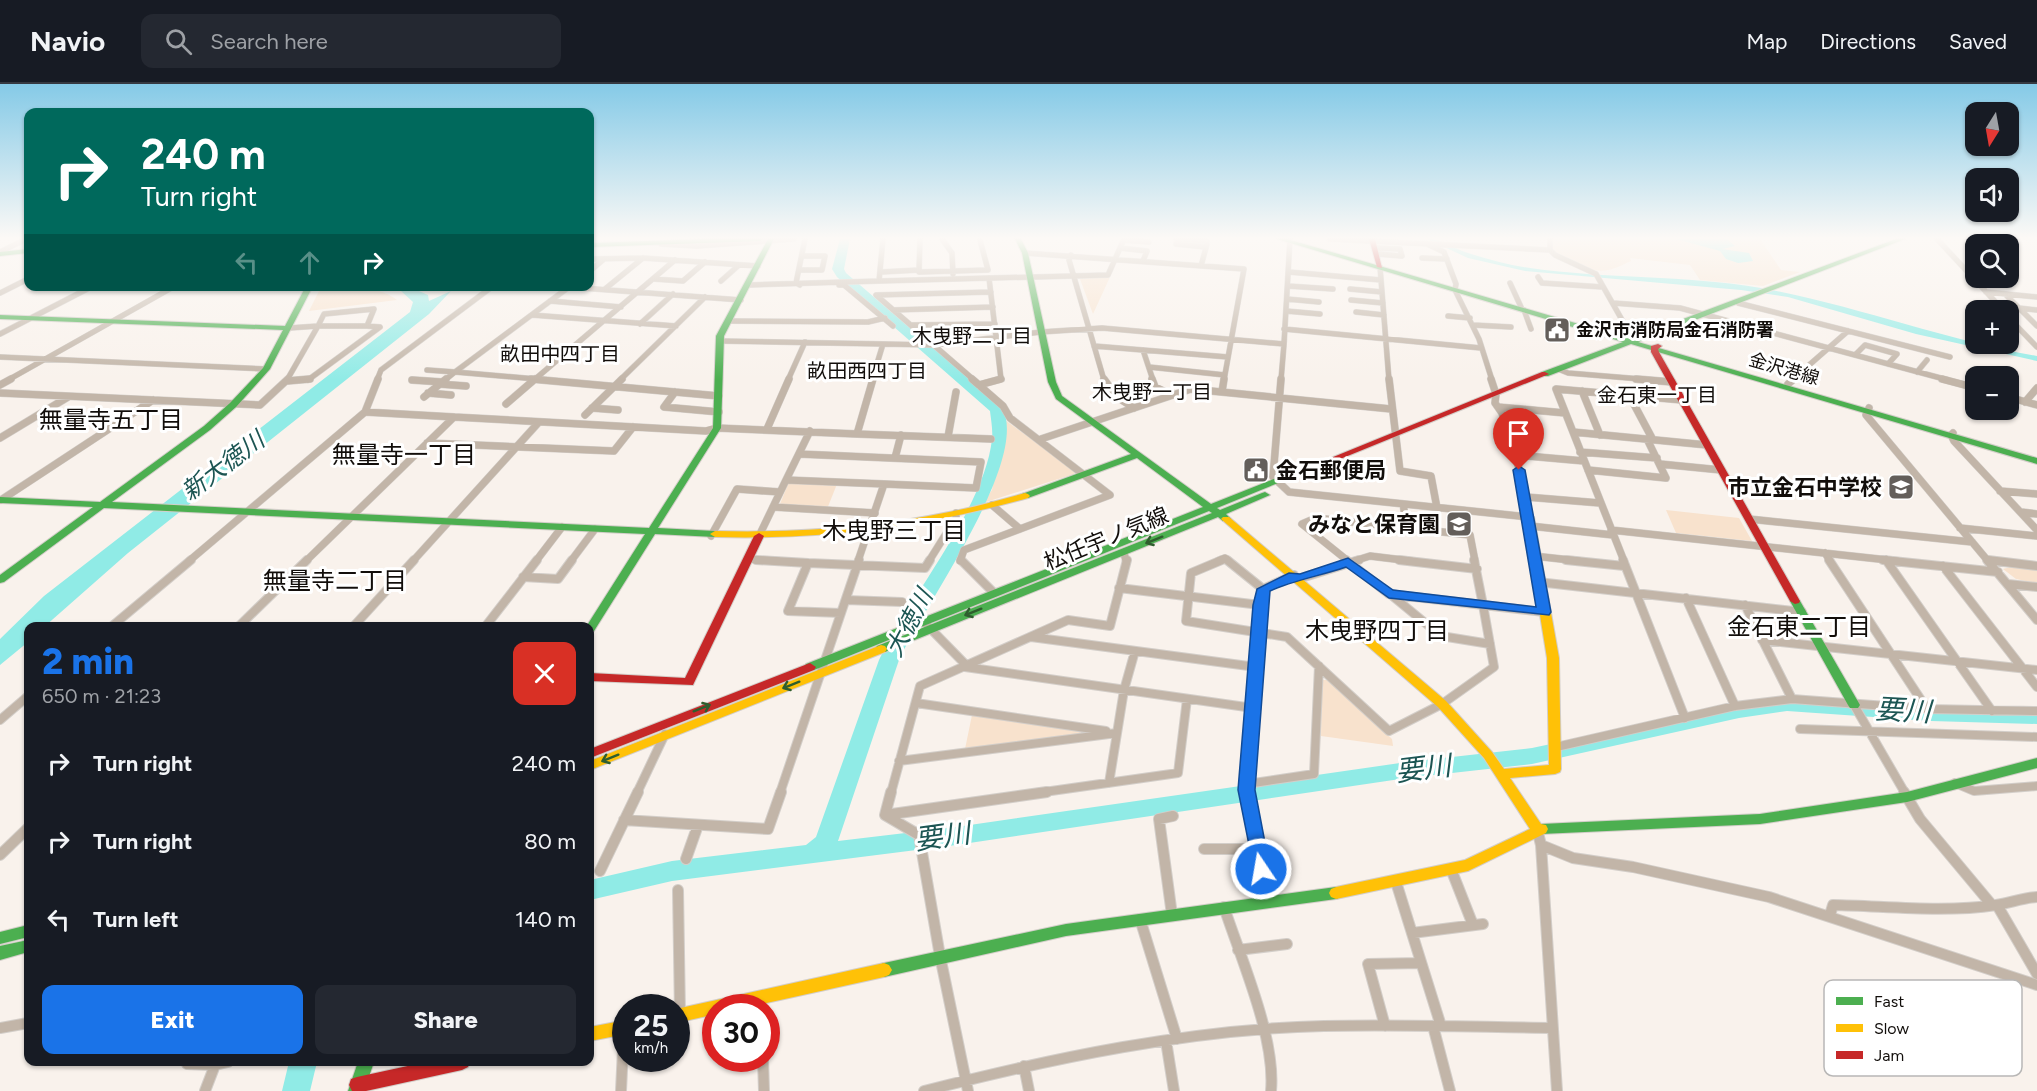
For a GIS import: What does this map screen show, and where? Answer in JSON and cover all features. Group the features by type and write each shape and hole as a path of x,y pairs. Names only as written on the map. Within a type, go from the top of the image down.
{"street":[{"path":"0,293 14,286"},
{"path":"605,289 609,286"},
{"path":"506,404 645,286"},
{"path":"594,623 717,428 719,341 748,286"},
{"path":"845,286 893,326"},
{"path":"914,286 915,294"},
{"path":"979,385 1001,380 990,286"},
{"path":"1033,286 1052,382 1059,397 1089,422 1216,510 1296,577 1442,704 1499,770 1537,829 1541,845 1557,1091"},
{"path":"1078,286 1106,383 1117,397 1134,408"},
{"path":"1222,392 1241,286"},
{"path":"1288,286 1273,477 1289,492 1437,508 1612,532 1998,572"},
{"path":"1299,286 1333,289"},
{"path":"1381,286 1391,409 1400,471 1431,476 1437,508"},
{"name":"金沢港線","path":"1449,286 2037,459"},
{"path":"1455,286 1481,348 1526,496 1538,582 1553,658 1555,770 1499,770"},
{"path":"1511,286 1531,329"},
{"path":"1602,286 1636,341"},
{"name":"松任宇ノ気線","path":"594,764 819,674 863,651 994,594 1496,401 1563,371 1632,347 1636,341 1782,286"},
{"path":"1980,286 1994,300"},
{"path":"594,288 741,300"},
{"path":"1350,289 1382,292"},
{"path":"0,334 83,291"},
{"path":"0,385 166,291"},
{"path":"0,580 207,428 233,405 266,369 308,291"},
{"path":"117,622 365,412 381,370 486,291"},
{"path":"451,395 426,395 564,291"},
{"path":"991,292 876,295 1003,406 1010,418 1041,439 1110,495 964,550 960,561 994,594"},
{"path":"1986,292 2037,297"},
{"path":"640,324 673,294"},
{"path":"2006,294 2012,300"},
{"path":"585,415 705,297"},
{"path":"1287,299 1318,302"},
{"path":"1351,300 1383,303"},
{"path":"550,301 621,307"},
{"path":"1613,303 1680,308 1965,385"},
{"path":"1738,303 1950,357"},
{"path":"893,310 993,307"},
{"path":"2019,308 2037,310"},
{"path":"2019,308 2036,324"},
{"path":"0,393 260,405 286,381 324,315 374,309 367,326"},
{"path":"1286,311 1320,314"},
{"path":"1356,312 1384,315"},
{"path":"532,315 676,326"},
{"path":"1448,316 1511,327"},
{"path":"0,317 289,328 380,327 307,381 286,381"},
{"path":"729,321 868,322 885,318"},
{"path":"911,326 995,324"},
{"path":"719,341 931,345 1089,328 1284,344"},
{"path":"2019,328 2037,348"},
{"path":"1284,329 1481,348"},
{"path":"1788,384 1848,331"},
{"path":"767,429 805,342"},
{"path":"857,434 883,344"},
{"path":"1855,356 1865,345 1897,354 1888,364"},
{"path":"1095,346 1228,357"},
{"name":"金沢港線","path":"1656,347 1867,409"},
{"path":"1656,347 1672,382 1906,797 1920,819 1994,904 2037,974"},
{"path":"1143,350 1155,387 1172,395"},
{"path":"0,357 266,369"},
{"path":"1917,372 1927,360"},
{"path":"1149,367 1225,375"},
{"path":"427,370 719,396"},
{"path":"1563,371 1672,382"},
{"path":"412,380 466,386"},
{"path":"2025,402 2037,388"},
{"path":"1041,439 1191,389 1391,409"},
{"path":"1682,400 1556,389 1685,718"},
{"path":"1582,391 1600,435"},
{"path":"675,392 664,407 719,412"},
{"path":"948,437 956,392"},
{"path":"1588,470 1666,478 1629,395"},
{"path":"0,438 69,396"},
{"path":"0,500 153,400"},
{"path":"2019,400 2037,405"},
{"path":"1496,401 1565,413"},
{"path":"592,408 618,410"},
{"path":"1867,409 1866,414 2037,620"},
{"path":"365,412 706,431 717,428 767,429 991,439"},
{"path":"243,622 454,417"},
{"path":"358,622 539,422"},
{"path":"427,443 614,451 633,427"},
{"path":"594,676 689,682 810,431"},
{"path":"1573,432 1707,445"},
{"path":"1952,434 1954,441 2037,530"},
{"path":"895,458 901,435"},
{"path":"1580,452 1721,470"},
{"path":"786,480 976,488 981,462 799,454"},
{"path":"0,500 711,536 759,536 871,528 992,505 1137,455"},
{"path":"1514,455 1584,461"},
{"path":"624,820 768,829 884,484"},
{"path":"711,536 737,489 780,492"},
{"path":"2000,491 2037,494"},
{"path":"1526,496 1600,503"},
{"path":"1403,504 1407,528"},
{"path":"992,505 1020,529"},
{"path":"773,507 876,513"},
{"name":"松任宇ノ気線","path":"926,625 1124,553 1216,510"},
{"path":"748,559 925,568 958,512"},
{"path":"2020,512 2037,514"},
{"path":"1263,589 1225,558 1191,573 1186,621 1287,637 1389,731 1442,704 1494,667 1484,604 1470,535 1316,518 1302,524 1441,636 1490,644"},
{"path":"1749,519 1972,542"},
{"path":"489,622 562,527"},
{"path":"1960,528 2037,536"},
{"path":"523,577 558,579 595,529"},
{"path":"885,815 920,686 1068,620 1110,626 1127,559 1124,553"},
{"path":"1825,553 1927,708"},
{"path":"1263,589 1370,556 1477,569"},
{"path":"1534,556 1624,566"},
{"path":"1886,560 1992,711"},
{"path":"1988,560 2037,566"},
{"path":"808,562 789,610 841,613"},
{"path":"1943,566 2037,687"},
{"path":"1538,582 1803,612"},
{"path":"2008,584 2037,587"},
{"path":"1119,588 1260,605"},
{"path":"1263,589 1246,791 1268,901"},
{"path":"1389,594 1544,612"},
{"path":"1686,598 1735,706"},
{"path":"846,600 902,602"},
{"path":"1745,605 1792,699"},
{"path":"926,625 965,666 1253,708"},
{"path":"1030,637 1256,667"},
{"path":"1762,640 2037,670"},
{"name":"松任宇ノ気線","path":"594,751 825,661 863,651"},
{"path":"1109,783 1124,690 1135,651"},
{"path":"1246,791 1314,774 1319,666"},
{"path":"0,720 24,699"},
{"path":"885,815 1178,773 1187,699"},
{"path":"1556,751 1735,706 1792,699 1854,706 2037,711"},
{"path":"916,703 1117,733"},
{"path":"600,871 671,721"},
{"path":"1800,729 2037,737"},
{"path":"899,761 1117,733"},
{"path":"780,998 940,956 1066,930 1354,891 1396,882 1468,865 1537,829 1761,819 1906,797 2037,763"},
{"path":"1953,783 1974,790 2037,786"},
{"path":"885,815 920,840 940,956 968,1086"},
{"path":"1172,915 1159,819 1173,816"},
{"path":"686,860 698,825"},
{"path":"0,855 24,832"},
{"path":"1541,845 1573,858 1633,867 1769,897 1830,915 2037,985"},
{"path":"1204,849 1257,849"},
{"path":"1412,933 1478,925 1451,869"},
{"path":"1396,882 1421,963 1450,1091"},
{"path":"678,890 678,994"},
{"path":"1830,915 1833,905 1950,907 1994,904 2037,897"},
{"path":"1224,908 1269,1045 1273,1071 1271,1091"},
{"path":"1140,919 1172,1040 1174,1091"},
{"path":"0,938 24,932"},
{"path":"1238,950 1287,944"},
{"path":"0,952 24,947"},
{"path":"1384,1026 1368,964 1421,963"},
{"path":"0,1028 24,1024"},
{"path":"924,1091 968,1086 1024,1066 1172,1040 1263,1030 1323,1026 1552,1028"},
{"path":"594,1033 612,1030"},
{"path":"206,1091 215,1066"},
{"path":"356,1088 364,1066"},
{"path":"344,1091 446,1066"},
{"path":"1024,1066 1029,1091"},
{"path":"621,1091 622,1072"},
{"path":"763,1072 764,1091"}],"shaded area":[{"path":"1083,286 1106,286 1093,314"},
{"path":"319,291 381,291 397,300 309,311"},
{"path":"1005,420 1075,471 1074,474 983,503 992,490"},
{"path":"793,482 837,484 827,509 780,504 788,484"},
{"path":"1666,510 1739,518 1752,541 1676,533"},
{"path":"2015,566 2037,568 2037,583 2016,579 2003,569"},
{"path":"1322,680 1330,680 1392,739 1393,746 1321,736"},
{"path":"972,715 1081,731 1080,735 965,749"}],"water":[{"path":"1695,286 1746,286 1796,295 1965,340 1965,345 1916,334 1788,297"},
{"name":"新大徳川","path":"401,291 419,291 428,295 429,301 451,291 429,314 128,553 50,622 24,622 24,645 0,665 0,639 44,596 410,312 413,302"},
{"path":"2019,352 2037,356 2037,361 2006,354"}],"waterway":[{"name":"大徳川","path":"811,854 826,842 889,660 919,603 979,503 993,470 999,438 997,410 854,286"},
{"name":"要川","path":"811,854 956,836 1407,770 1532,756 1739,711 1787,704 1931,714 2037,717"},
{"name":"大徳川","path":"594,889 672,871 811,854"},
{"name":"大徳川","path":"296,1091 302,1066"}],"traffic: fast":[{"path":"594,623 717,428 720,336 746,286"},
{"path":"1032,286 1052,382 1059,397 1226,519"},
{"path":"1440,286 2037,461"},
{"path":"1545,374 1778,286"},
{"path":"0,580 207,428 233,405 266,369 307,291"},
{"path":"0,317 289,328"},
{"path":"1025,496 1137,455"},
{"path":"810,667 1320,464"},
{"path":"881,649 1265,495"},
{"path":"0,500 715,534"},
{"path":"1795,601 1854,705"},
{"path":"1541,829 1760,819 1907,797 2037,763"},
{"path":"884,970 1066,930 1336,893"},
{"path":"0,938 24,932"},
{"path":"0,953 24,947"},
{"path":"356,1090 365,1066"}],"traffic: slow":[{"path":"715,534 793,534 872,528 911,523 1025,496"},
{"path":"1501,774 1555,769 1553,658 1529,517"},
{"path":"1226,519 1442,704 1488,755 1537,829"},
{"path":"594,764 881,649"},
{"path":"1336,893 1468,865 1541,829"},
{"path":"690,1013 884,970"},
{"path":"594,1033 612,1030"}],"traffic: jam":[{"path":"1658,346 1654,348 1655,352 1795,601"},
{"path":"1320,464 1545,374"},
{"path":"594,677 689,682 759,536"},
{"path":"594,752 810,667"},
{"path":"357,1085 444,1066"}],"place":[{"name":"金沢市消防局金石消防署","path":"1557,330"},
{"name":"金石郵便局","path":"1256,470"},
{"name":"市立金石中学校","path":"1901,487"},
{"name":"みなと保育園","path":"1459,524"}],"district":[{"name":"木曳野二丁目","path":"972,336"},
{"name":"畝田中四丁目","path":"560,354"},
{"name":"畝田西四丁目","path":"867,371"},
{"name":"木曳野一丁目","path":"1152,392"},
{"name":"金石東一丁目","path":"1657,395"},
{"name":"無量寺五丁目","path":"111,420"},
{"name":"無量寺一丁目","path":"404,455"},
{"name":"木曳野三丁目","path":"894,531"},
{"name":"無量寺二丁目","path":"335,581"},
{"name":"金石東二丁目","path":"1799,627"},
{"name":"木曳野四丁目","path":"1377,631"}],"route":[{"path":"1261,869 1246,790 1263,589 1294,576 1298,579 1348,562 1389,594 1544,612 1524,485 1519,470"}]}
